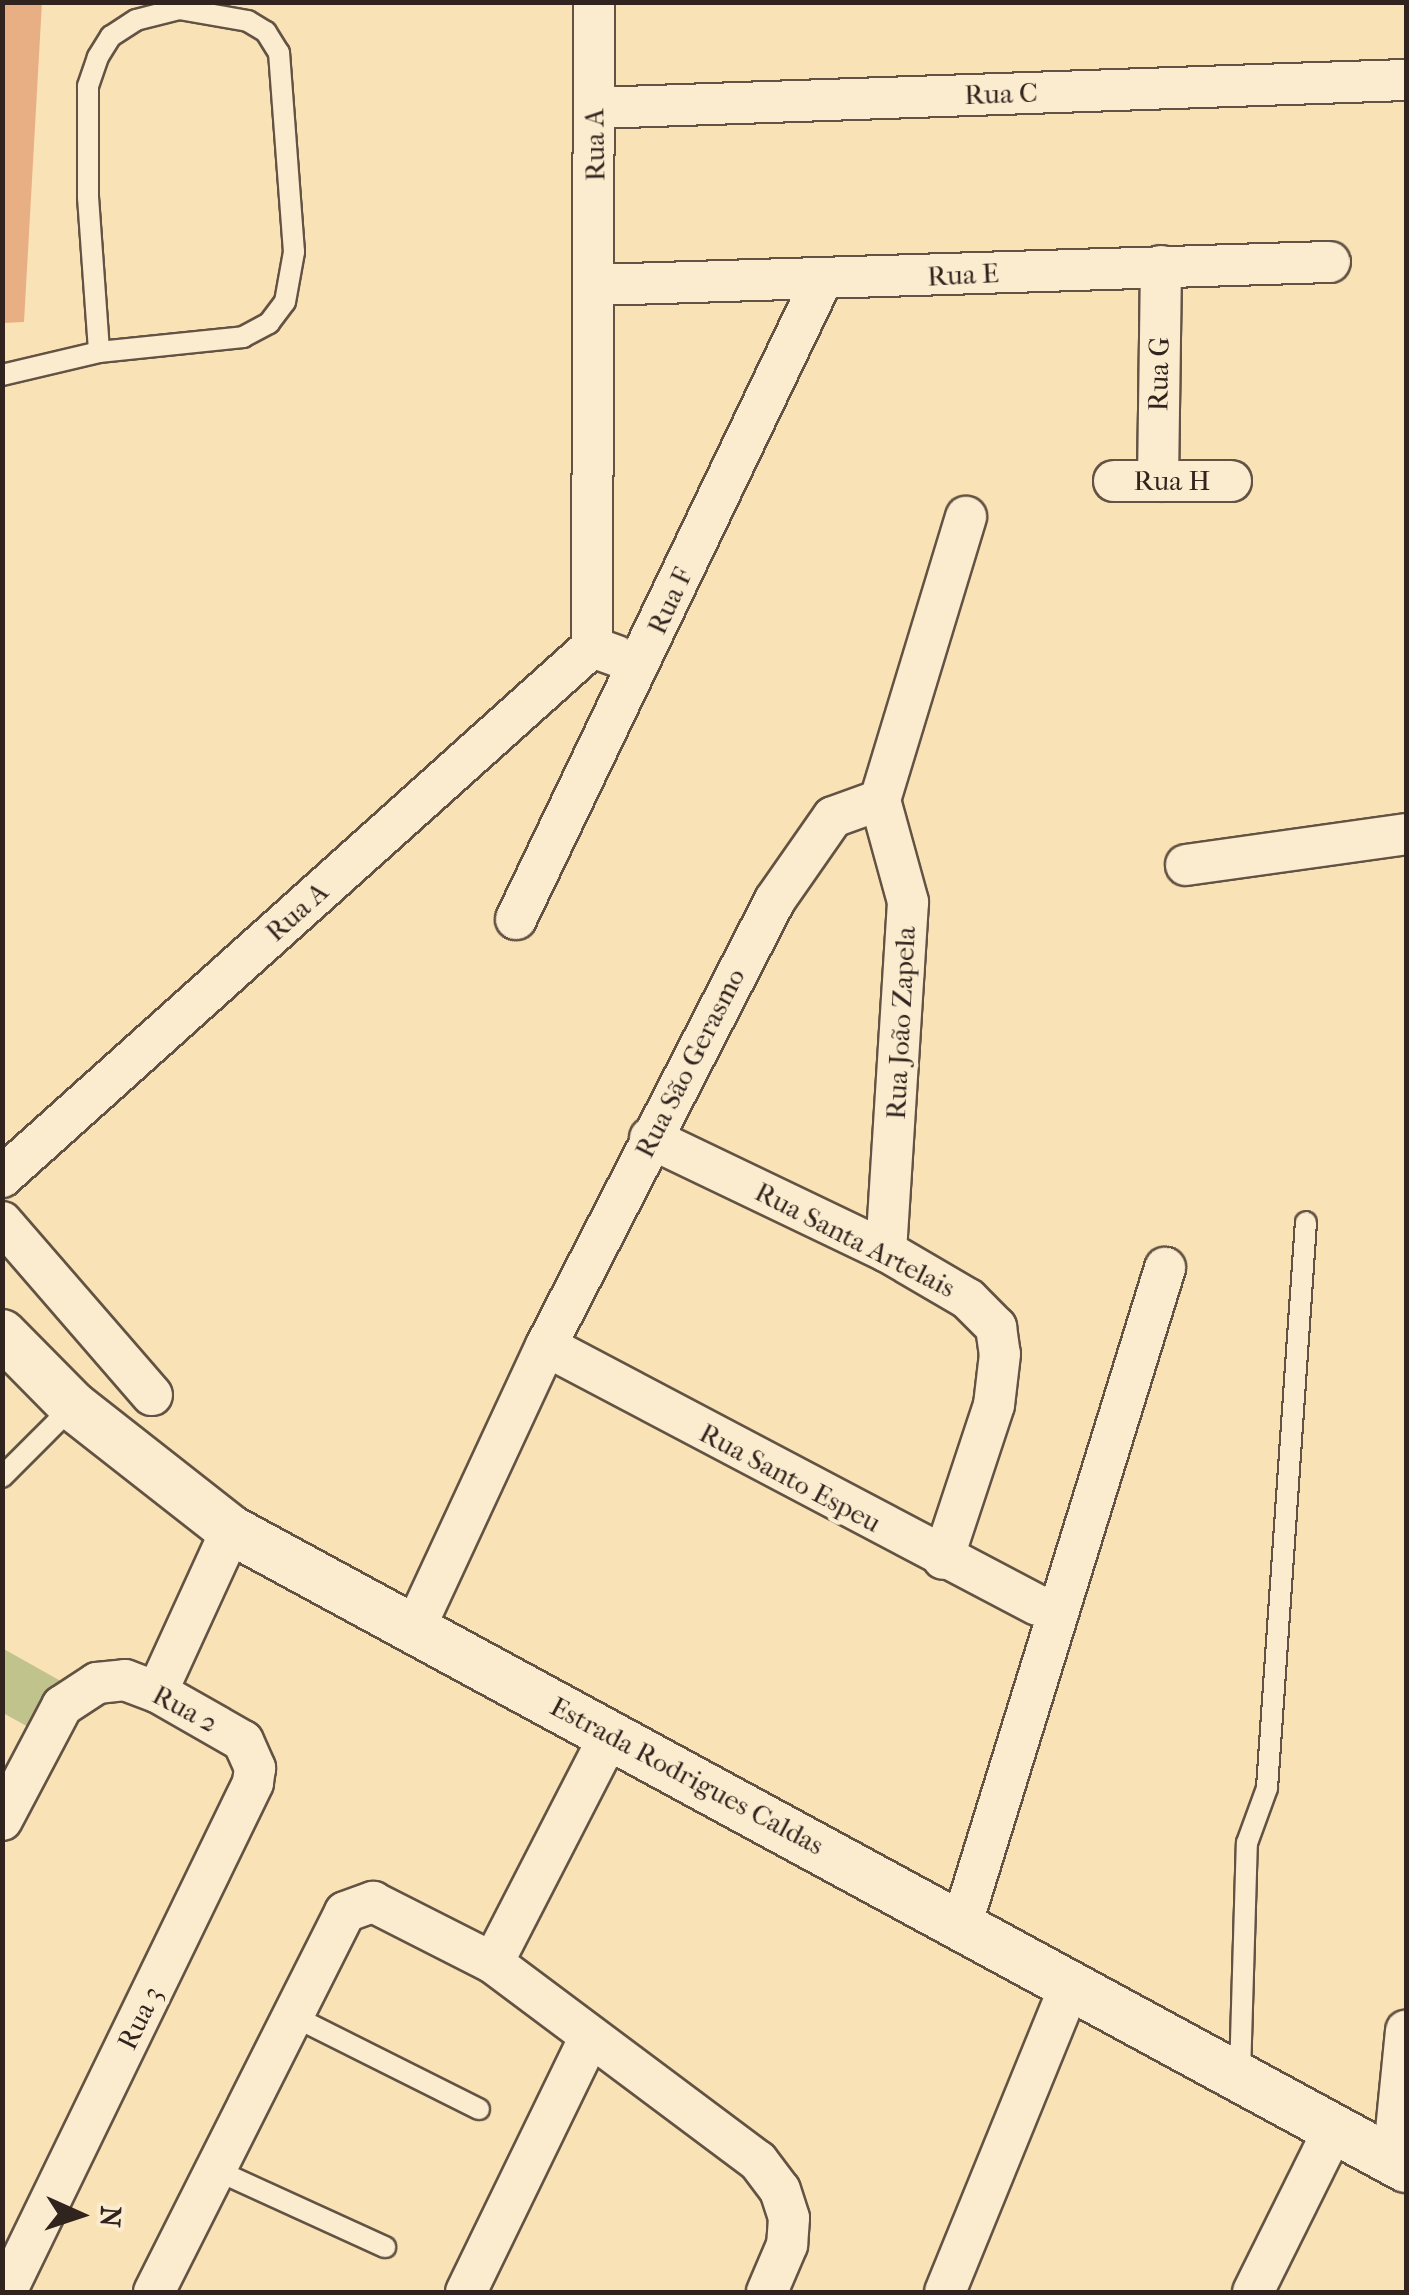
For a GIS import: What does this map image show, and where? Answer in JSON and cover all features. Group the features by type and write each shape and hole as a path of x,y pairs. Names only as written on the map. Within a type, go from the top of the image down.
{"street":[{"name":"Rua A","path":"2,1177 592,646 597,285 594,2"},
{"name":"Rua C","path":"595,108 1406,80"},
{"name":"Rua E","path":"597,285 821,282 1330,262"},
{"name":"Rua G","path":"1158,481 1161,266"},
{"name":"Rua F","path":"516,919 821,282"},
{"name":"Rua H","path":"1114,481 1231,481"},
{"path":"880,800 966,517"},
{"path":"592,646 640,665"},
{"name":"Rua São Gerasmo","path":"414,1630 546,1346 650,1138 810,844 833,817 880,800"},
{"name":"Rua João Zapela","path":"880,800 908,902 886,1251"},
{"path":"1186,865 1406,834"},
{"name":"Rua Santa Artelais","path":"650,1138 886,1251 968,1299 996,1327 1000,1354 994,1406 943,1559"},
{"path":"2,1222 152,1395"},
{"path":"962,1923 1165,1268"},
{"name":"Estrada Rodrigues Caldas","path":"2,1334 73,1406 231,1530 962,1923 1239,2080 1400,2165"},
{"name":"Rua Santo Espeu","path":"546,1346 943,1559 1037,1605"},
{"path":"2,1820 62,1706 98,1683 141,1686 231,1530"},
{"name":"Rua 2","path":"141,1686 243,1741"},
{"path":"493,1963 610,1734"},
{"name":"Rua 3","path":"6,2292 253,1783 255,1768 243,1741"},
{"path":"154,2292 345,1912 358,1903 411,1917 493,1963 758,2161 780,2190 789,2218 787,2245 767,2292"},
{"path":"945,2292 1070,1986"},
{"path":"1400,2165 1406,2031"},
{"path":"466,2292 590,2037"},
{"path":"1252,2292 1333,2130"}],"lane":[{"path":"2,375 99,352 243,338 269,323 285,302 294,252 279,54 266,32 248,21 179,10 136,20 111,36 98,56 88,86 88,197 99,352"},
{"path":"1239,2080 1246,1843 1267,1788 1306,1222"},
{"path":"2,1478 73,1406"},
{"path":"293,2016 479,2108"},
{"path":"216,2170 385,2248"}],"green space":[{"path":"2,1648 66,1684 41,1734 3,1713"}],"building":[{"path":"2,2 42,2 24,322 2,323"}]}
